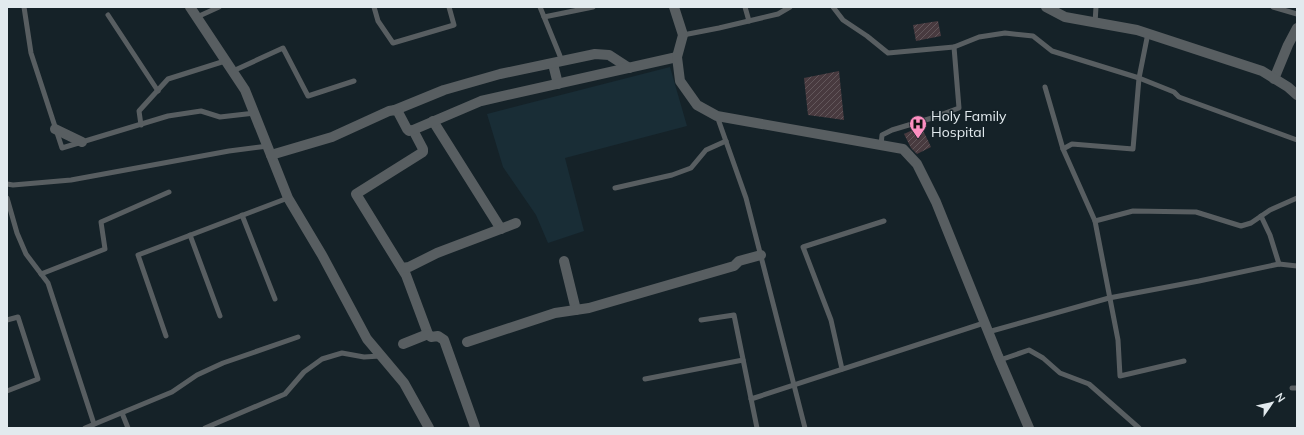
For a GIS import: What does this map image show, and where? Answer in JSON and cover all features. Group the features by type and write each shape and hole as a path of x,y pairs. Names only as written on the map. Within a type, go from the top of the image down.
{"street":[{"path":"190,7 245,90 288,198 322,255 367,338 404,383 429,428"},
{"path":"674,7 683,36 677,57 680,81 697,106 717,116 903,149 917,164 936,202 986,327 1029,428"},
{"path":"1046,7 1065,17 1137,30 1262,71 1288,87 1297,95"},
{"path":"1274,79 1288,45 1297,28"},
{"path":"270,150 332,137 389,111 395,110 444,90 500,74 595,54 609,55 629,68"},
{"path":"395,110 398,112 409,131 481,100 677,57"},
{"path":"553,64 558,84"},
{"path":"434,121 501,229"},
{"path":"56,129 82,142"},
{"path":"413,130 423,152 356,194 406,275 428,334"},
{"path":"402,268 409,267 437,253 516,223"},
{"path":"466,342 555,313 589,308 734,266 740,261 762,255"},
{"path":"564,261 576,310"},
{"path":"403,344 428,334 431,336 438,336 444,340 475,427"}],"lane":[{"path":"24,7 31,52 62,148 168,116 200,111 220,117 255,113"},
{"path":"197,18 219,7"},
{"path":"374,7 378,21 393,43 454,25 449,7"},
{"path":"540,7 560,56"},
{"path":"544,18 593,7"},
{"path":"745,7 749,21"},
{"path":"683,36 778,14 790,7"},
{"path":"1095,23 1096,7"},
{"path":"1273,7 1297,14"},
{"path":"836,8 843,20 867,36 888,53 954,46 979,37 1005,33 1032,36 1052,51 1139,78 1174,92 1179,97 1297,140"},
{"path":"108,15 158,91"},
{"path":"1063,149 1072,144 1133,149 1139,78 1148,34"},
{"path":"881,145 882,135 892,130 959,108 954,46"},
{"path":"233,71 283,48 308,96 354,81"},
{"path":"141,124 139,111 168,79 226,60"},
{"path":"1045,87 1063,149 1095,222 1118,340 1120,376 1184,361"},
{"path":"717,116 746,198 806,428"},
{"path":"615,188 672,175 691,168 706,150 726,142"},
{"path":"7,184 13,185 71,180 229,151 270,150"},
{"path":"41,274 106,250 101,222 169,192"},
{"path":"166,336 138,255 288,198"},
{"path":"1095,222 1132,211 1196,212 1240,226 1251,223 1270,210 1297,198"},
{"path":"7,199 17,233 26,254 48,283 94,424"},
{"path":"242,215 275,299"},
{"path":"1261,216 1270,235 1279,264"},
{"path":"842,369 831,320 803,247 884,221"},
{"path":"190,235 220,316"},
{"path":"751,399 842,369 986,327 1109,298 1279,264 1297,266"},
{"path":"701,320 734,315 757,428"},
{"path":"7,320 18,317 38,379 7,391"},
{"path":"85,428 172,392 197,376 223,363 298,337"},
{"path":"1000,360 1029,350 1043,358 1060,373 1089,384 1139,428"},
{"path":"205,428 284,394 304,372 322,359 342,353 364,357 382,356"},
{"path":"645,379 743,360"},
{"path":"122,413 128,428"}],"shaded area":[{"path":"670,67 687,126 565,158 584,231 548,243 536,215 503,167 487,114"}],"building":[{"path":"938,21 941,36 916,41 913,25"},
{"path":"839,71 844,120 808,115 804,78"},
{"path":"921,126 931,147 917,154 911,148 904,134"}],"place":[{"name":"Holy Family Hospital","path":"918,139"}]}
